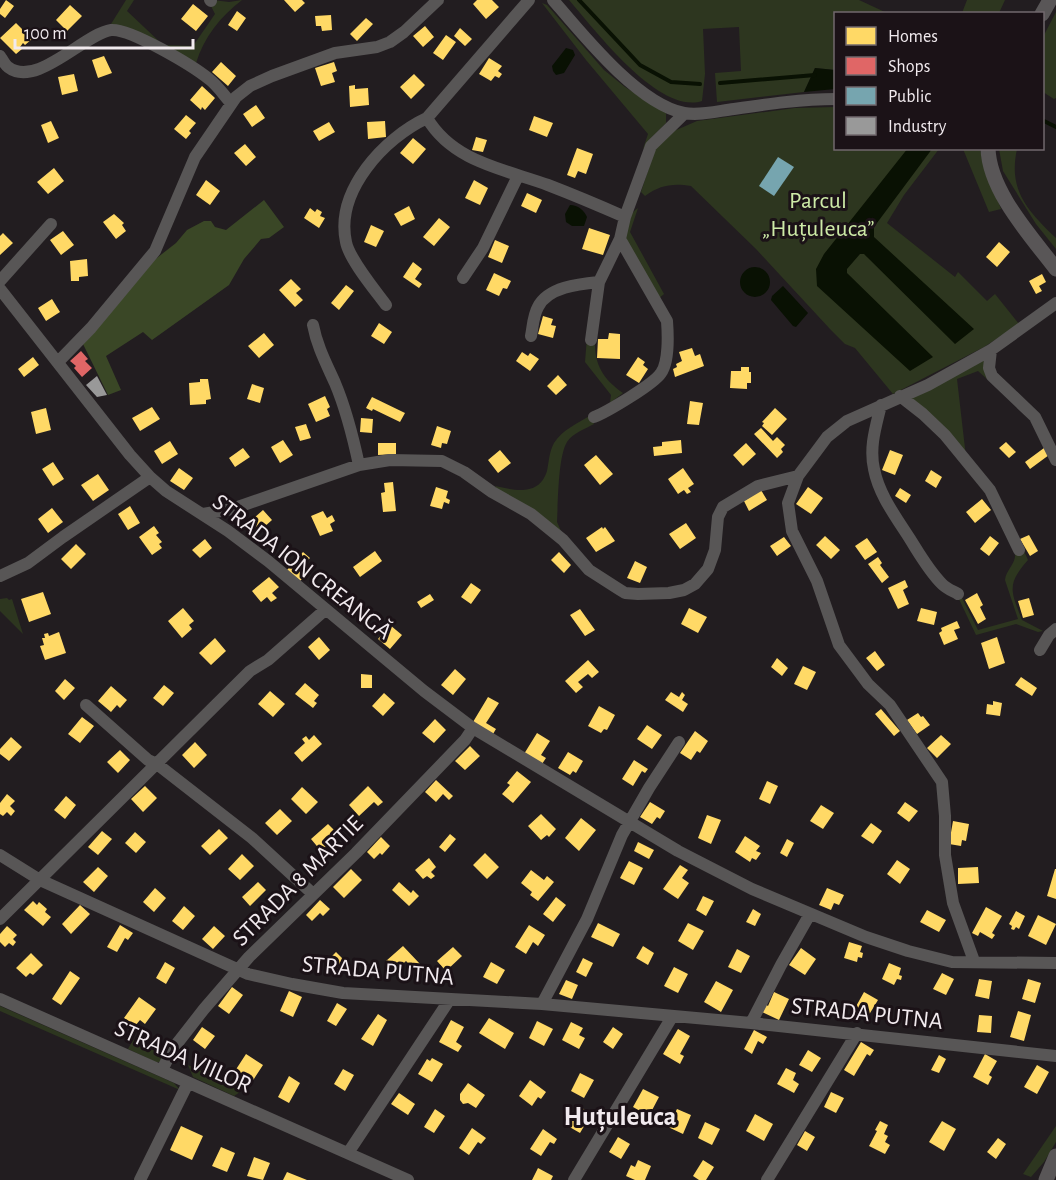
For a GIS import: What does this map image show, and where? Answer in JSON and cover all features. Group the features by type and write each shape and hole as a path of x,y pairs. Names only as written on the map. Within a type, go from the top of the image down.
{"main road":[{"path":"988,150 991,170 1007,202 1056,269"},
{"path":"1044,1178 1056,1156"}],"street":[{"path":"58,362 91,328 155,251 195,157 230,102 250,86 272,76 335,53 377,47 390,42 438,0"},
{"path":"386,305 349,252 345,241 345,221 356,183 372,163 408,127 427,118 529,0"},
{"path":"553,0 591,44 630,83 674,110 697,114 783,102 834,99"},
{"path":"0,56 7,67 33,71 103,33 120,30 195,68 211,80 230,102"},
{"path":"591,340 599,282 620,239 625,217 651,146 685,113"},
{"path":"427,118 435,132 453,148 474,160 546,185 625,217"},
{"path":"464,278 483,248 519,176"},
{"path":"0,281 51,224"},
{"path":"594,417 610,410 659,375 662,372 666,355 667,321 620,239"},
{"path":"531,336 537,309 546,298 566,288 599,282"},
{"name":"STRADA ION CREANGĂ","path":"0,289 130,455 150,477 268,561 425,692 473,728 678,851 752,889 810,914 938,960 1056,963"},
{"path":"974,961 953,903 945,855 942,782 890,705 868,684 839,645 817,581 792,531 788,503 798,476 826,437 847,421 928,385 991,350 1056,303"},
{"path":"313,325 316,342 336,384 346,413 359,465"},
{"path":"991,350 989,368 992,376 1035,417 1056,460"},
{"path":"900,396 945,435 990,490 1019,550"},
{"path":"881,405 872,456 880,488 895,518 929,569 945,586 958,594"},
{"path":"203,514 232,509 359,465 390,460 433,460 452,465 531,514 563,540 590,570 617,588 631,594 669,593 684,590 695,584 708,569 712,561 718,517 723,507 758,486 798,476"},
{"path":"0,576 28,563 150,477"},
{"path":"228,531 232,509"},
{"path":"0,919 250,671 268,660 325,610"},
{"path":"1040,650 1049,635 1056,629"},
{"path":"86,705 148,760 157,764 252,838 313,894"},
{"name":"STRADA 8 MARTIE","path":"162,1070 172,1050 239,970 399,809 465,740 473,728"},
{"path":"542,1004 587,919 629,823 679,742"},
{"name":"STRADA PUTNA","path":"0,855 40,880 239,970 269,979 343,993 542,1004 857,1033 1056,1056"},
{"path":"751,1023 810,914"},
{"name":"STRADA VIILOR","path":"0,999 408,1180"},
{"path":"348,1153 450,999"},
{"path":"574,1180 672,1017"},
{"path":"766,1180 857,1033"},
{"path":"140,1180 188,1083"}],"green space":[{"path":"126,0 134,0 127,11 163,45 193,46 215,14 210,4 213,0 229,2 242,0 214,28 199,53 196,63 131,30 111,24"},
{"path":"569,0 859,0 885,12 834,12 834,70 815,68 804,92 717,102 715,73 741,71 739,27 703,29 705,74 702,101 685,102 667,95 648,83 611,49"},
{"path":"967,0 1005,0 999,12 962,12"},
{"path":"542,3 547,5 604,70 625,87 666,113 666,123 643,149 648,134"},
{"path":"1056,12 1056,98 1054,99 1044,93 1044,35"},
{"name":"Parcul „Huțuleuca”","path":"834,107 834,150 938,150 904,195 887,223 955,277 958,272 987,301 995,294 1019,324 984,347 893,394 855,348 845,344 756,249 691,186 667,186 656,189 645,196 641,192 656,146 674,131 697,121 795,108"},
{"path":"963,150 980,150 1001,209 989,212"},
{"path":"999,150 1017,150 1015,176 1018,188 1036,218 1056,238 1056,249 1036,224 1003,171"},
{"path":"264,200 284,227 269,238 261,239 244,259 229,285 152,340 143,332 106,356 121,390 108,395 83,344 153,261 176,243 187,230 204,221 211,221 215,227 226,230"},
{"path":"638,208 630,232 664,294 658,299 626,242 625,229 632,213"},
{"path":"587,337 595,338 596,355 601,370 623,393 610,403 611,395 585,362"},
{"path":"985,358 987,379 978,371 957,379 966,457 909,397"},
{"path":"591,415 594,424 572,436 564,449 559,481 557,522 561,531 500,493 495,486 525,490 538,485 547,471 551,450 557,438"},
{"path":"1023,549 1028,560 1016,576 1013,595 1022,620 1043,631 1038,632 1016,624 976,635 958,597 961,596 978,630 1018,619 1005,580 1015,551"},
{"path":"0,599 12,599 23,634 0,611"},
{"path":"0,1006 174,1083 180,1090 0,1011"},
{"path":"133,1040 158,1052 161,1046 167,1049 160,1062 156,1062 128,1049"},
{"path":"188,1065 243,1090 234,1096 193,1077"},
{"path":"1056,1126 1056,1142 1044,1162 1031,1177 1023,1174"}],"shaded area":[{"path":"566,48 573,50 575,55 564,73 556,75 552,66"},
{"path":"815,68 834,70 834,89 804,92"},
{"path":"906,150 931,150 874,227 874,237 974,329 955,344 864,254 860,254 847,269 847,273 933,357 910,371 817,286 816,269 824,254"},
{"path":"570,205 584,212 587,217 584,226 572,226 566,222 565,214"},
{"path":"755,267 765,272 770,282 765,292 755,297 745,292 740,282 745,272"},
{"path":"783,286 808,313 796,327 771,300 772,296"}],"building: Homes":[{"path":"6,0 14,6 5,18 0,14 0,9"},
{"path":"284,0 302,0 305,3 295,12"},
{"path":"477,0 492,0 499,7 486,19 473,4"},
{"path":"193,4 208,16 196,31 181,19"},
{"path":"70,5 82,16 67,31 56,20"},
{"path":"237,11 246,18 237,31 228,25"},
{"path":"331,15 332,30 322,31 321,26 316,26 315,16"},
{"path":"366,18 373,24 357,41 350,34"},
{"path":"16,23 32,39 25,45 23,43 20,47 22,49 16,54 0,38"},
{"path":"425,26 434,37 423,47 413,36"},
{"path":"460,28 472,39 465,46 454,36"},
{"path":"446,35 456,42 443,60 433,53"},
{"path":"104,56 112,73 98,78 92,60"},
{"path":"489,58 502,66 498,71 502,74 499,78 495,76 491,81 479,74"},
{"path":"221,62 236,76 228,86 212,72"},
{"path":"334,62 337,71 332,73 335,82 321,86 315,68"},
{"path":"74,74 78,91 62,95 58,77"},
{"path":"414,74 425,85 411,99 400,87"},
{"path":"355,85 355,89 368,88 369,105 350,107 349,86"},
{"path":"202,86 215,98 205,110 202,107 201,110 190,100"},
{"path":"256,105 265,118 252,127 243,114"},
{"path":"186,115 196,123 186,139 174,129"},
{"path":"534,116 553,123 547,137 529,130"},
{"path":"51,121 59,138 48,143 41,125"},
{"path":"385,121 386,137 368,139 367,122"},
{"path":"329,122 335,132 319,141 313,131"},
{"path":"476,137 487,140 483,152 472,150"},
{"path":"413,138 426,149 413,164 400,153"},
{"path":"245,144 256,157 246,166 234,153"},
{"path":"577,148 593,154 586,174 578,171 575,178 567,175"},
{"path":"54,168 64,181 48,194 37,182"},
{"path":"206,180 220,191 210,205 196,195"},
{"path":"474,180 488,188 480,205 465,198"},
{"path":"527,193 542,200 536,213 521,206"},
{"path":"409,206 415,219 401,226 394,214"},
{"path":"310,208 315,212 317,209 322,212 320,216 325,218 319,228 304,218"},
{"path":"114,214 124,223 122,225 126,231 116,239 103,222"},
{"path":"439,218 450,227 434,246 423,237"},
{"path":"371,225 384,231 376,247 364,242"},
{"path":"589,228 610,235 603,255 582,249"},
{"path":"63,231 74,245 61,255 50,240"},
{"path":"3,233 13,243 0,255 0,236"},
{"path":"495,240 509,246 502,263 488,257"},
{"path":"999,242 1010,252 997,267 986,257"},
{"path":"87,259 88,276 79,277 79,281 71,281 70,261"},
{"path":"413,262 422,269 415,279 422,284 419,288 403,277"},
{"path":"494,273 511,281 507,289 503,288 499,296 486,290"},
{"path":"1042,274 1046,282 1039,286 1042,291 1036,294 1029,281"},
{"path":"291,279 301,289 296,293 303,300 295,307 279,290"},
{"path":"346,285 354,291 339,310 331,303"},
{"path":"52,299 60,312 46,321 38,308"},
{"path":"543,316 553,319 551,325 556,326 553,338 538,334"},
{"path":"379,323 392,332 384,344 371,336"},
{"path":"264,333 274,345 259,358 248,346"},
{"path":"609,333 620,334 620,359 597,358 598,339 608,339"},
{"path":"692,348 695,356 700,354 704,366 675,377 673,369 682,361 679,352"},
{"path":"522,352 528,356 530,353 539,359 530,371 516,361"},
{"path":"33,357 39,365 24,377 18,369"},
{"path":"638,357 645,362 643,365 648,369 639,383 626,375"},
{"path":"741,367 749,367 751,383 747,383 747,389 730,388 731,371 741,371"},
{"path":"558,375 567,385 556,395 547,386"},
{"path":"200,379 208,379 211,399 206,400 206,404 190,405 189,383 200,382"},
{"path":"252,384 264,388 260,403 247,399"},
{"path":"325,396 330,407 327,409 330,416 316,422 308,404"},
{"path":"372,397 405,413 400,422 366,408"},
{"path":"690,401 703,403 699,425 687,424"},
{"path":"152,407 160,419 140,431 132,418"},
{"path":"46,408 51,430 36,434 31,412"},
{"path":"775,408 787,419 772,435 762,426 764,423 762,422"},
{"path":"361,418 373,419 372,433 360,432"},
{"path":"306,424 311,438 300,441 295,427"},
{"path":"437,426 451,431 447,444 442,443 441,448 431,445"},
{"path":"761,428 773,441 777,437 785,445 781,449 783,452 777,458 754,434"},
{"path":"283,440 293,455 280,463 271,447"},
{"path":"681,440 682,453 654,456 653,447 662,446 662,442"},
{"path":"170,441 178,454 162,464 154,451"},
{"path":"1006,442 1016,452 1009,458 999,448"},
{"path":"378,443 396,443 396,454 378,455"},
{"path":"746,443 756,454 743,466 733,455"},
{"path":"243,448 250,457 235,467 229,458"},
{"path":"1044,448 1049,455 1030,469 1025,462"},
{"path":"500,450 511,463 498,473 488,460"},
{"path":"890,450 903,455 895,475 882,470"},
{"path":"596,455 613,474 600,485 584,465"},
{"path":"53,462 64,479 53,486 42,469"},
{"path":"179,468 193,478 184,490 170,481"},
{"path":"683,468 694,484 688,488 691,492 687,494 684,490 678,494 668,479"},
{"path":"931,470 942,477 936,488 925,481"},
{"path":"98,474 109,490 93,501 81,485"},
{"path":"393,482 396,511 383,512 381,493 385,492 384,483"},
{"path":"436,487 448,491 446,498 450,500 449,504 444,502 442,509 430,506"},
{"path":"808,487 823,498 811,514 796,504"},
{"path":"900,488 911,495 906,503 895,496"},
{"path":"761,490 767,500 749,511 744,501"},
{"path":"982,499 991,510 975,523 966,512"},
{"path":"130,506 140,523 128,530 118,514"},
{"path":"52,508 63,522 48,533 38,519"},
{"path":"263,510 272,520 254,536 245,526"},
{"path":"323,511 327,518 332,515 335,521 330,524 333,531 320,536 311,516"},
{"path":"686,523 696,538 680,549 669,534"},
{"path":"154,526 159,533 156,535 162,542 159,544 162,548 152,555 139,537"},
{"path":"602,527 603,529 605,527 615,541 596,552 586,538"},
{"path":"1029,535 1038,551 1030,556 1020,539"},
{"path":"825,536 840,550 831,559 816,545"},
{"path":"990,536 999,543 989,556 980,549"},
{"path":"784,537 791,546 777,556 770,546"},
{"path":"867,538 877,552 865,560 855,546"},
{"path":"205,539 212,548 200,558 192,550"},
{"path":"76,544 86,554 71,569 61,559"},
{"path":"375,551 382,561 360,577 353,567"},
{"path":"303,552 310,558 305,563 309,566 302,574 304,577 300,581 287,570"},
{"path":"559,552 571,565 564,573 551,560"},
{"path":"878,557 882,563 880,565 889,577 882,583 868,564"},
{"path":"635,561 647,567 640,583 627,578"},
{"path":"269,577 279,587 272,593 277,598 271,602 267,597 261,602 252,591"},
{"path":"905,580 908,587 903,590 909,604 898,609 888,588"},
{"path":"471,583 481,590 471,604 461,597"},
{"path":"43,592 51,614 29,622 21,599"},
{"path":"977,593 986,619 978,624 965,600"},
{"path":"430,594 434,600 421,608 417,602"},
{"path":"1029,598 1034,615 1023,618 1018,601"},
{"path":"183,608 194,621 189,625 192,629 182,638 168,621"},
{"path":"689,608 707,617 698,633 681,624"},
{"path":"921,608 937,612 934,625 917,621"},
{"path":"580,609 595,630 585,636 570,615"},
{"path":"957,621 960,628 954,630 958,639 944,645 939,633 942,631 941,628"},
{"path":"390,625 402,635 390,649 378,639"},
{"path":"59,632 66,653 45,660 40,646 44,645 42,638 45,638 44,634 48,633 49,636"},
{"path":"319,637 330,650 319,660 308,647"},
{"path":"997,637 1005,663 989,669 981,643"},
{"path":"215,638 226,651 211,665 199,653"},
{"path":"875,651 885,665 877,671 866,658"},
{"path":"777,658 788,668 782,676 771,667"},
{"path":"588,660 599,672 592,678 588,674 578,682 583,687 576,693 565,681"},
{"path":"803,666 816,672 807,690 794,684"},
{"path":"455,669 466,679 453,695 441,685"},
{"path":"361,674 372,675 372,688 361,688"},
{"path":"1021,677 1037,688 1032,696 1015,685"},
{"path":"65,679 75,688 64,700 55,691"},
{"path":"305,683 319,695 314,701 317,703 313,708 295,694"},
{"path":"164,685 174,693 163,706 153,698"},
{"path":"111,686 127,700 120,708 117,705 111,712 98,701"},
{"path":"270,691 285,704 273,717 258,704"},
{"path":"671,692 679,697 682,692 685,695 682,700 688,704 683,712 665,700"},
{"path":"384,693 395,703 383,716 372,706"},
{"path":"488,697 499,703 486,723 496,729 493,734 473,722"},
{"path":"993,701 1002,703 1000,716 986,714 987,704 993,705"},
{"path":"599,706 615,715 607,730 604,729 601,733 588,726"},
{"path":"881,709 900,731 894,736 875,714"},
{"path":"918,713 930,725 917,734 907,720"},
{"path":"82,717 94,726 80,743 68,734"},
{"path":"435,719 446,730 434,743 422,733"},
{"path":"647,725 662,735 652,749 637,739"},
{"path":"695,731 708,741 700,753 697,751 691,760 680,753"},
{"path":"537,733 550,741 541,755 546,758 542,764 524,754"},
{"path":"314,735 322,744 302,762 294,753 305,743 302,739 306,736 309,740"},
{"path":"941,735 951,744 937,758 927,748"},
{"path":"11,737 22,747 9,761 0,754 0,749"},
{"path":"195,742 207,755 194,768 182,755"},
{"path":"470,746 480,756 465,770 455,761"},
{"path":"120,750 130,760 118,773 107,762"},
{"path":"568,752 583,761 576,773 573,771 570,775 558,768"},
{"path":"634,760 648,769 645,773 642,771 633,786 622,779"},
{"path":"517,771 531,782 513,803 502,794 510,785 507,783"},
{"path":"436,780 453,796 449,800 443,794 436,802 425,792"},
{"path":"767,781 778,786 770,804 759,799"},
{"path":"145,786 157,798 143,812 131,799"},
{"path":"368,786 383,802 378,806 374,802 359,816 349,805"},
{"path":"302,787 318,802 306,814 291,799"},
{"path":"7,794 15,801 10,806 15,811 11,816 7,812 3,816 0,814 0,803"},
{"path":"66,796 76,805 65,819 54,810"},
{"path":"650,802 665,811 660,819 657,817 652,824 640,817"},
{"path":"905,802 918,811 909,822 897,813"},
{"path":"821,805 834,813 823,829 810,821"},
{"path":"280,809 292,821 277,835 265,823"},
{"path":"541,814 556,829 549,837 547,835 541,840 528,826"},
{"path":"707,815 721,820 711,844 698,838"},
{"path":"581,818 596,830 579,851 565,838"},
{"path":"953,821 969,824 966,841 962,840 961,846 949,844"},
{"path":"871,823 882,831 873,844 861,836"},
{"path":"328,824 336,832 328,840 330,843 321,851 311,839"},
{"path":"219,829 228,838 210,855 201,846"},
{"path":"102,831 112,839 98,855 88,847"},
{"path":"135,832 146,842 136,853 125,843"},
{"path":"450,834 456,839 445,852 439,847"},
{"path":"745,836 760,846 756,851 761,853 756,860 752,858 750,862 735,852"},
{"path":"381,837 390,846 382,855 380,853 374,859 367,852"},
{"path":"787,839 794,843 787,857 780,853"},
{"path":"638,842 654,850 649,859 634,851"},
{"path":"485,853 499,867 487,879 473,865"},
{"path":"242,854 254,866 240,880 228,869"},
{"path":"429,858 436,867 431,872 435,876 431,879 427,876 423,879 415,870"},
{"path":"897,860 910,869 900,884 887,874"},
{"path":"629,861 643,868 634,885 620,878"},
{"path":"680,865 688,870 682,878 689,883 678,899 663,889"},
{"path":"98,867 108,876 94,892 83,882"},
{"path":"978,867 979,883 958,884 958,868"},
{"path":"351,869 362,880 344,898 333,887"},
{"path":"1056,869 1056,899 1047,896"},
{"path":"531,870 544,880 547,876 554,882 538,901 530,895 532,892 521,883"},
{"path":"258,882 266,890 250,906 242,897"},
{"path":"399,882 411,893 413,890 419,896 409,906 392,890"},
{"path":"155,888 166,898 154,912 143,902"},
{"path":"827,888 844,895 839,905 834,903 831,910 819,905"},
{"path":"703,896 714,901 706,916 696,910"},
{"path":"556,897 566,905 553,922 543,914"},
{"path":"320,900 330,909 323,916 320,913 312,921 306,915"},
{"path":"33,901 37,905 39,902 47,909 45,912 51,917 43,926 24,910"},
{"path":"80,905 90,914 71,934 62,924"},
{"path":"184,906 195,916 183,930 172,921"},
{"path":"986,907 1002,916 992,933 995,935 992,939 980,932 978,936 972,933"},
{"path":"753,909 761,914 755,926 746,922"},
{"path":"927,910 946,920 939,932 920,922"},
{"path":"1016,911 1025,916 1019,929 1016,927 1014,930 1009,924"},
{"path":"1038,915 1056,924 1046,945 1028,936"},
{"path":"598,923 620,934 613,947 591,937"},
{"path":"688,923 704,931 693,950 678,941"},
{"path":"120,925 133,933 128,940 125,938 117,952 107,947"},
{"path":"529,925 545,935 538,946 533,942 526,954 515,947"},
{"path":"7,926 17,935 13,939 16,942 13,946 9,943 5,947 0,942 0,934"},
{"path":"214,926 225,936 213,949 202,939"},
{"path":"849,942 862,946 860,952 863,953 862,958 858,957 857,962 844,958"},
{"path":"403,946 420,964 414,969 406,961 395,971 386,961"},
{"path":"643,946 654,953 648,965 636,958"},
{"path":"453,947 462,956 446,971 437,961"},
{"path":"801,948 816,959 805,975 789,965"},
{"path":"737,949 750,956 741,973 728,967"},
{"path":"336,952 346,962 338,970 331,957"},
{"path":"31,953 43,965 33,975 30,973 26,977 16,968"},
{"path":"583,958 593,963 586,977 576,972"},
{"path":"165,962 175,968 166,984 156,978"},
{"path":"491,962 505,970 497,984 483,977"},
{"path":"889,963 901,968 899,975 902,976 901,980 897,979 894,985 882,979"},
{"path":"674,967 688,974 678,993 664,986"},
{"path":"70,971 80,978 61,1005 52,999"},
{"path":"942,973 954,979 946,995 933,989"},
{"path":"979,979 992,981 989,999 975,996"},
{"path":"1028,979 1041,983 1035,1003 1022,999"},
{"path":"566,980 578,985 572,999 559,994"},
{"path":"716,981 733,990 721,1012 704,1002"},
{"path":"232,987 243,995 229,1014 218,1006"},
{"path":"289,991 302,997 293,1017 280,1011"},
{"path":"774,992 789,999 779,1020 762,1012 765,1004 768,1006"},
{"path":"864,992 878,1000 867,1018 854,1010"},
{"path":"139,997 156,1009 145,1024 140,1020 135,1026 124,1018"},
{"path":"337,1003 347,1009 336,1026 327,1021"},
{"path":"1018,1011 1031,1015 1024,1041 1010,1037"},
{"path":"378,1014 387,1020 373,1046 361,1039"},
{"path":"979,1015 992,1016 991,1033 977,1032"},
{"path":"489,1018 514,1033 505,1049 479,1033"},
{"path":"451,1020 464,1027 456,1042 462,1046 458,1052 439,1042"},
{"path":"537,1021 553,1029 544,1046 529,1038"},
{"path":"571,1022 583,1028 579,1035 585,1038 579,1049 562,1040"},
{"path":"202,1027 215,1036 205,1049 193,1040"},
{"path":"613,1027 623,1034 613,1049 603,1042"},
{"path":"678,1029 690,1036 680,1054 684,1056 680,1064 663,1054"},
{"path":"754,1030 767,1037 763,1044 758,1041 752,1054 744,1049"},
{"path":"861,1042 874,1050 870,1056 867,1054 854,1076 844,1070"},
{"path":"808,1050 821,1058 812,1072 799,1065"},
{"path":"246,1054 263,1065 250,1085 233,1074"},
{"path":"985,1054 997,1061 989,1075 992,1077 988,1085 973,1077"},
{"path":"939,1055 946,1059 939,1073 931,1070"},
{"path":"432,1058 443,1064 432,1082 418,1074 427,1059 430,1061"},
{"path":"1037,1065 1049,1072 1037,1094 1024,1087"},
{"path":"786,1068 796,1073 793,1080 799,1084 794,1093 777,1084"},
{"path":"343,1069 354,1075 345,1091 334,1084"},
{"path":"580,1073 594,1080 584,1098 571,1091"},
{"path":"289,1076 300,1083 289,1103 278,1097"},
{"path":"530,1080 546,1092 541,1099 538,1097 532,1106 519,1096"},
{"path":"468,1083 485,1095 476,1108 468,1103 463,1104 460,1100 460,1094"},
{"path":"643,1089 659,1097 649,1116 633,1107"},
{"path":"831,1092 844,1098 836,1113 824,1107"},
{"path":"399,1093 415,1104 408,1115 391,1104"},
{"path":"582,1108 588,1112 585,1117 589,1118 580,1133 566,1125 575,1111 579,1113"},
{"path":"435,1109 445,1116 434,1133 424,1127"},
{"path":"677,1109 691,1115 683,1134 668,1127"},
{"path":"755,1114 773,1124 764,1141 746,1131"},
{"path":"880,1121 888,1125 884,1134 888,1136 885,1142 890,1145 885,1154 869,1146"},
{"path":"942,1121 956,1129 944,1151 929,1142"},
{"path":"705,1122 720,1129 712,1145 698,1138"},
{"path":"181,1126 203,1136 192,1160 170,1150"},
{"path":"472,1128 486,1138 481,1144 478,1142 469,1155 459,1148"},
{"path":"543,1129 557,1139 554,1144 550,1142 541,1156 530,1149"},
{"path":"805,1131 815,1137 807,1151 797,1145"},
{"path":"618,1137 630,1144 621,1159 609,1152"},
{"path":"998,1138 1006,1144 996,1159 987,1152"},
{"path":"221,1147 235,1153 227,1172 212,1166"},
{"path":"254,1157 270,1163 263,1180 247,1176"},
{"path":"638,1160 651,1166 645,1180 635,1180 626,1176 631,1165 635,1167"},
{"path":"703,1160 714,1167 706,1180 699,1180 693,1176"},
{"path":"538,1168 553,1176 551,1180 532,1180"},
{"path":"287,1172 307,1180 283,1180"}],"building: Shops":[{"path":"81,351 88,359 85,361 92,368 82,377 70,361"}],"building: Public":[{"path":"778,157 794,167 774,196 759,186"}],"building: Industry":[{"path":"97,376 107,395 97,397 86,385"}],"waterway":[{"path":"579,0 640,65 671,82 700,84"},
{"path":"720,83 815,75"},
{"path":"1044,121 1056,127"}],"district":[{"name":"Huțuleuca","path":"620,1116"}]}
